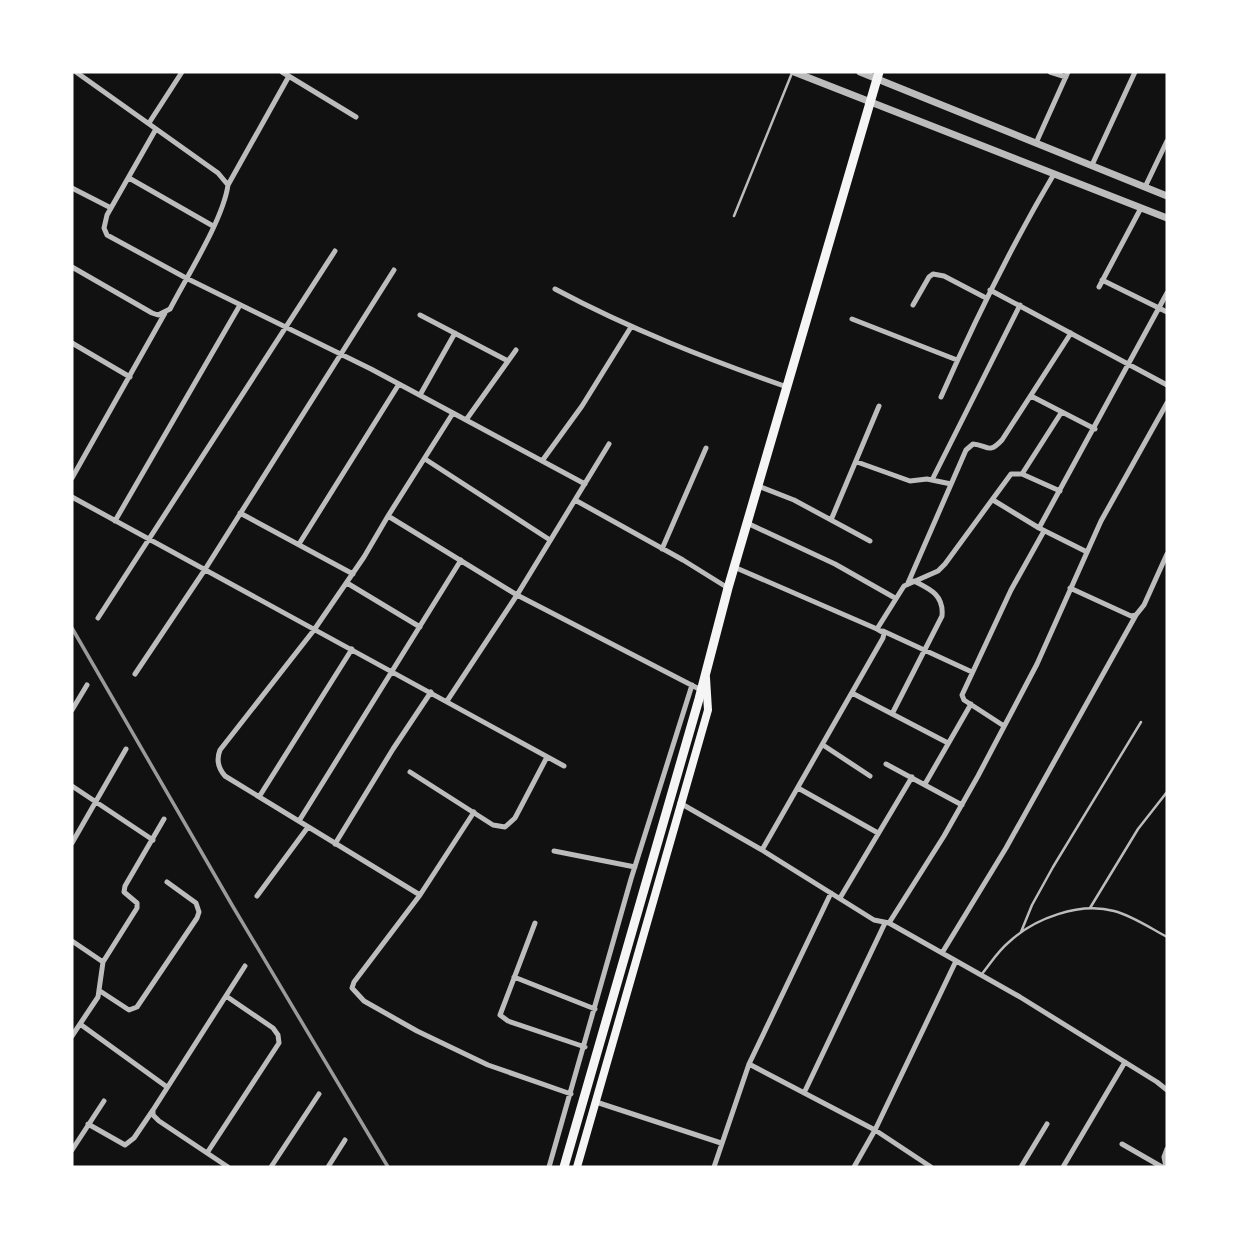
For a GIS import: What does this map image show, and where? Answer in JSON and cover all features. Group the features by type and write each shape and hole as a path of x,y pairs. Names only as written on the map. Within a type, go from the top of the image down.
{"main road":[{"path":"564,1167 697,691 706,672 877,77"},
{"path":"577,1167 708,710 706,672"}],"street":[{"path":"76,72 218,173 228,185"},
{"path":"149,123 182,72"},
{"path":"282,72 356,117"},
{"path":"793,72 870,98 1167,218"},
{"path":"860,72 1167,196"},
{"path":"1036,143 1067,75 1051,72"},
{"path":"1092,165 1135,72"},
{"path":"72,478 165,313 170,309 213,226 227,194 228,185 289,76"},
{"path":"156,129 111,208 104,228 107,235 186,278 399,384 585,484"},
{"path":"1145,187 1167,141"},
{"path":"941,397 990,289 1054,174"},
{"path":"129,178 213,226"},
{"path":"72,188 111,208"},
{"path":"1098,287 1141,208"},
{"path":"98,618 335,251"},
{"path":"72,267 152,313 165,313"},
{"path":"135,674 204,571 394,270"},
{"path":"914,305 933,274 944,276 986,298"},
{"path":"1102,280 1167,312"},
{"path":"555,289 631,327 715,362 787,387"},
{"path":"990,289 1167,385"},
{"path":"1004,726 962,695 1060,491 1167,293"},
{"path":"115,521 240,305"},
{"path":"932,480 1020,306"},
{"path":"420,315 508,361"},
{"path":"852,319 957,360"},
{"path":"542,461 582,406 631,327"},
{"path":"762,850 883,638 880,630 895,598 911,582 966,450 973,444 989,449 995,447 1071,333"},
{"path":"420,395 456,334"},
{"path":"72,344 130,377"},
{"path":"466,420 516,350"},
{"path":"299,544 399,384"},
{"path":"1031,396 1061,414 1095,429"},
{"path":"804,1093 887,923 962,805 1037,664 1101,521 1167,404"},
{"path":"831,520 879,406"},
{"path":"420,895 225,776 219,769 218,755 347,583 453,413"},
{"path":"1022,474 1061,414"},
{"path":"447,701 517,595 609,444"},
{"path":"662,549 706,448"},
{"path":"425,459 550,540"},
{"path":"857,462 910,481 932,480 951,484"},
{"path":"911,582 938,571 945,564 1011,474 1022,474 1060,491"},
{"path":"758,486 794,500 870,541"},
{"path":"72,497 564,766"},
{"path":"575,500 729,588"},
{"path":"993,500 1042,530 1087,552"},
{"path":"240,513 353,574"},
{"path":"388,516 517,595 697,691 635,867 549,1167"},
{"path":"747,523 835,564 895,598"},
{"path":"942,953 1006,848 1144,605 1167,555"},
{"path":"299,821 461,560"},
{"path":"734,567 972,672"},
{"path":"892,714 942,616 942,603 937,594 911,582"},
{"path":"347,583 420,627"},
{"path":"1070,589 1131,616 1136,615"},
{"path":"259,797 352,649"},
{"path":"73,707 86,685"},
{"path":"335,844 431,692"},
{"path":"852,694 948,743"},
{"path":"925,784 971,704"},
{"path":"822,745 870,776"},
{"path":"72,843 126,749"},
{"path":"410,772 498,828 509,825 515,818 547,757"},
{"path":"886,764 962,805"},
{"path":"840,898 912,777"},
{"path":"72,786 153,840"},
{"path":"798,788 878,833"},
{"path":"680,803 762,850 874,920 887,923 981,975 1167,1090"},
{"path":"474,813 420,895 352,988 364,1001 380,1011 488,1065 571,1094"},
{"path":"72,1035 100,991 103,962 136,908 137,903 124,892 125,886 164,819"},
{"path":"257,896 308,827"},
{"path":"554,851 635,867"},
{"path":"100,991 129,1010 137,1007 197,918 199,912 196,903 167,881"},
{"path":"713,1167 749,1064 831,893"},
{"path":"535,923 500,1015 504,1019 585,1046"},
{"path":"72,940 103,962"},
{"path":"855,1167 956,961"},
{"path":"88,1124 125,1145 134,1138 245,966"},
{"path":"514,977 595,1010"},
{"path":"207,1153 279,1043 274,1028 226,996"},
{"path":"80,1024 167,1087"},
{"path":"1063,1167 1125,1062"},
{"path":"749,1064 875,1130 931,1167"},
{"path":"271,1167 319,1094"},
{"path":"72,1150 103,1101"},
{"path":"596,1102 721,1143"},
{"path":"153,1110 153,1115 159,1121 228,1167"},
{"path":"1021,1167 1047,1124"},
{"path":"328,1167 345,1140"},
{"path":"1122,1144 1164,1167 1167,1149"}],"lane":[{"path":"734,216 793,72"},
{"path":"1021,932 1048,876 1141,722"},
{"path":"1090,908 1138,829 1167,792"},
{"path":"981,975 1007,943 1021,932 1056,915 1090,908 1130,916 1167,937"}],"railway":[{"path":"72,628 388,1167"}]}
